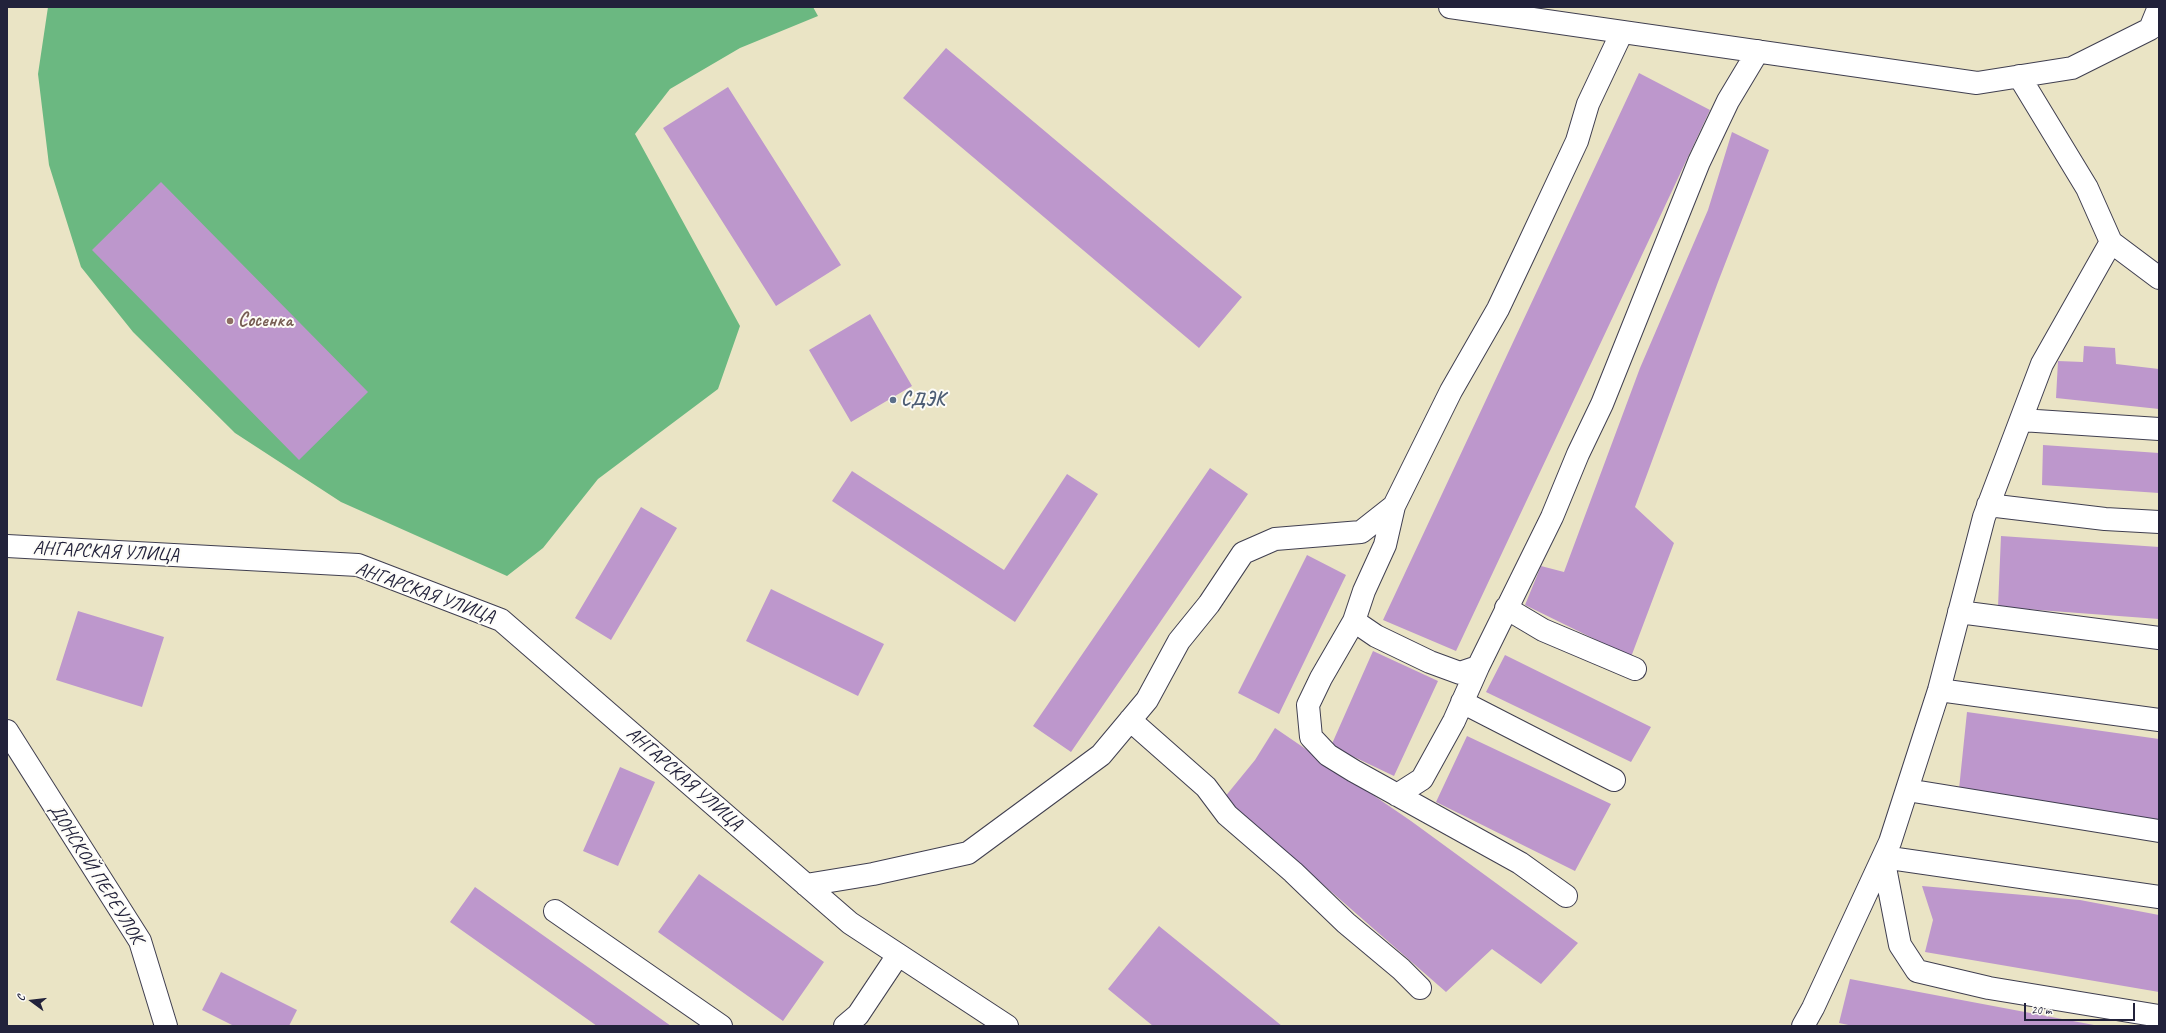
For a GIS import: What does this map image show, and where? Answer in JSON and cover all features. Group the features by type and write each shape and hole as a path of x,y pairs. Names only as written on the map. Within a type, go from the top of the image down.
{"street":[{"path":"1450,7 1977,83 2072,68 2150,29 2159,7"},
{"path":"1566,896 1520,863 1328,755 1311,737 1308,705 1321,678 1354,621 1364,591 1385,545 1394,506 1452,391 1498,309 1577,141 1588,104 1622,32"},
{"path":"1397,795 1422,779 1462,702 1506,608 1552,517 1578,454 1602,404 1699,162 1728,101 1758,51"},
{"path":"2019,76 2087,188 2112,242 2159,278"},
{"path":"1803,1026 1883,857 1907,790 1939,690 1988,505 2042,364 2112,242"},
{"path":"2021,420 2159,429"},
{"path":"1988,505 2106,519 2159,522"},
{"path":"806,885 873,874 968,853 1101,755 1147,700 1179,641 1210,604 1243,553 1275,538 1361,532 1394,506"},
{"name":"АНГАРСКАЯ УЛИЦА","path":"7,546 358,565 501,620 850,923 1007,1026"},
{"path":"1506,608 1544,630 1635,669"},
{"path":"1959,612 2159,638"},
{"path":"1354,621 1376,636 1430,662 1454,671 1460,673 1478,667"},
{"path":"1939,690 2159,720"},
{"path":"1462,702 1614,780"},
{"path":"1130,720 1206,786 1228,815 1293,872 1346,923 1401,969 1420,988"},
{"name":"ДОНСКОЙ ПЕРЕУЛОК","path":"7,731 140,941 166,1026"},
{"path":"1907,790 2159,831"},
{"path":"1883,857 2159,897"},
{"path":"1883,857 1900,945 1917,971 1989,988 2159,1016"},
{"path":"555,911 721,1026"},
{"path":"845,1026 858,1015 898,955"}],"green space":[{"path":"48,7 813,7 818,16 740,48 670,89 635,134 740,326 718,389 598,479 543,548 507,576 341,502 235,433 133,332 81,267 49,165 38,74"}],"building":[{"path":"946,48 1242,297 1199,348 903,98"},
{"path":"1639,73 1710,110 1456,651 1383,620"},
{"path":"728,87 841,265 776,306 663,128"},
{"path":"1732,132 1769,150 1718,282 1635,507 1674,543 1631,657 1525,605 1541,566 1564,572 1640,368 1708,210"},
{"name":"Сосенка","path":"161,182 368,392 299,460 92,250"},
{"path":"870,314 912,386 851,422 809,350"},
{"path":"2084,346 2115,348 2116,364 2159,369 2159,409 2056,398 2058,361 2083,362"},
{"path":"2043,445 2159,453 2159,493 2042,485"},
{"path":"1210,468 1248,494 1071,752 1033,726"},
{"path":"852,471 1004,570 1067,474 1098,494 1015,622 832,501"},
{"path":"641,507 677,528 611,640 575,618"},
{"path":"2001,536 2159,547 2159,619 1998,607"},
{"path":"1307,555 1346,575 1279,714 1238,693"},
{"path":"771,589 884,644 858,696 746,641"},
{"path":"78,611 164,637 142,707 56,680"},
{"path":"1373,651 1438,681 1394,776 1331,746"},
{"path":"1505,655 1651,727 1631,762 1486,692"},
{"path":"1967,712 2159,739 2159,820 1959,789"},
{"path":"1275,728 1411,821 1578,943 1541,984 1492,949 1446,992 1224,798 1255,760"},
{"path":"1467,736 1611,804 1575,871 1436,802"},
{"path":"620,767 655,782 618,866 583,851"},
{"path":"699,874 824,962 783,1021 658,932"},
{"path":"1922,886 2080,900 2159,915 2159,992 1925,952 1933,920"},
{"path":"475,887 671,1026 597,1026 450,922"},
{"path":"1159,926 1282,1026 1153,1026 1108,989"},
{"path":"221,972 297,1010 289,1026 234,1026 202,1010"},
{"path":"1850,979 2094,1026 1853,1026 1839,1023"}],"place":[{"name":"Сосенка","path":"230,321"},
{"name":"СДЭК","path":"893,400"}]}
